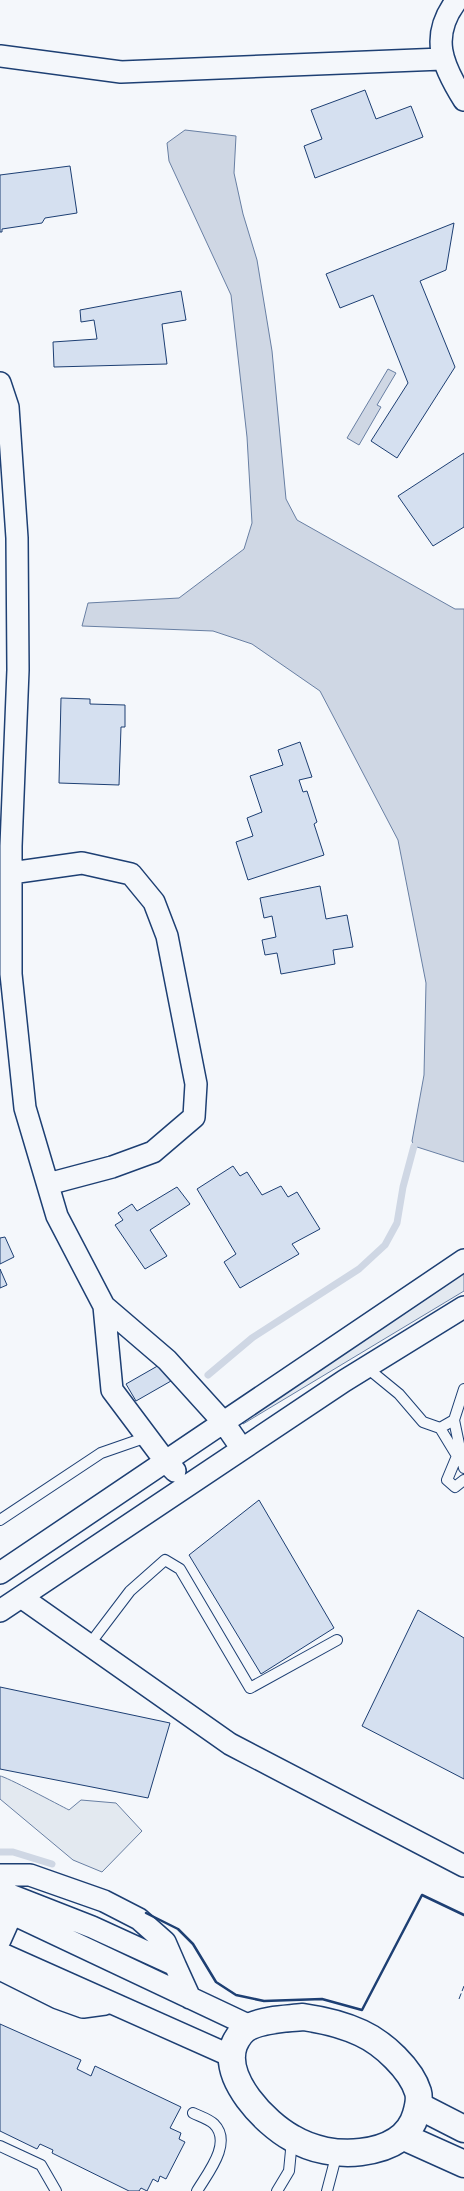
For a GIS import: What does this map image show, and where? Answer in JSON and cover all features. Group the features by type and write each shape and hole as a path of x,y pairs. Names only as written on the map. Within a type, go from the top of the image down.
{"street":[{"path":"457,0 444,26 440,43 442,59 452,81 464,100"},
{"path":"0,56 121,72 442,59"},
{"path":"0,384 8,407 16,538 18,670 11,873 11,974 25,1108 57,1216 104,1306 166,1360 224,1423 242,1449"},
{"path":"11,873 82,863 131,874 154,902 167,936 196,1084 194,1117 153,1152 112,1167 48,1184"},
{"path":"0,1573 464,1260"},
{"path":"104,1306 112,1390 166,1462 189,1484"},
{"path":"0,1611 366,1367 464,1306"},
{"path":"21,1597 230,1744 464,1866"},
{"path":"0,1875 30,1875 104,1901 139,1920 165,1942 190,1998"},
{"path":"0,1940 8,1903 30,1875"},
{"path":"8,1903 92,1927 176,1964"},
{"path":"8,1903 190,1998 250,2026"},
{"path":"0,1953 230,2056"},
{"path":"0,1960 6,1972 58,1998 83,2007 110,2003"},
{"path":"303,2017 334,2022 363,2033 390,2053 408,2075 418,2092 419,2106 414,2122 404,2137 380,2149 338,2152 318,2149 292,2139 268,2122 245,2094 235,2073 230,2056 237,2038 250,2026 274,2020 303,2017"},
{"path":"419,2106 464,2129"},
{"path":"404,2137 464,2164"}],"lane":[{"path":"366,1367 399,1394 423,1422 440,1428 457,1456 446,1480 455,1487 464,1480"},
{"path":"464,1389 454,1420 464,1468"},
{"path":"440,1428 454,1420"},
{"path":"0,1520 101,1453 147,1437"},
{"path":"89,1645 130,1591 165,1560 180,1569 250,1688 337,1640"},
{"path":"193,2113 214,2124 220,2136 220,2150 197,2191"},
{"path":"277,2191 289,2171 292,2139"},
{"path":"0,2146 41,2165 56,2191"},
{"path":"327,2191 338,2152"}],"shaded area":[{"path":"185,130 236,136 234,173 243,214 257,260 272,351 286,499 297,520 455,609 464,609 464,1162 414,1146 412,1141 424,1075 426,983 398,840 320,691 252,644 213,631 82,626 88,603 179,598 244,549 252,523 247,437 231,295 169,161 167,143"},
{"path":"388,369 396,373 377,405 381,407 359,445 347,438"},
{"path":"464,1270 464,1291 243,1424 242,1420"},
{"path":"0,1776 69,1810 81,1800 116,1803 142,1831 102,1872 73,1860 0,1799"}],"building":[{"path":"365,90 376,119 411,106 423,137 315,178 304,146 322,139 311,110"},
{"path":"70,166 77,213 45,218 42,223 2,229 2,232 0,232 0,175"},
{"path":"454,223 446,270 420,281 455,367 397,458 371,441 408,383 373,295 340,308 326,274"},
{"path":"181,291 186,320 162,324 167,364 54,367 53,342 97,339 94,320 81,322 80,310"},
{"path":"464,453 464,527 433,546 398,496"},
{"path":"61,698 90,699 90,704 125,705 125,727 121,727 119,785 59,783"},
{"path":"300,742 312,777 299,780 303,792 307,791 317,822 314,824 324,855 248,880 236,842 253,836 247,818 262,812 250,776 283,765 278,750"},
{"path":"320,886 326,919 347,915 353,947 333,950 335,964 281,974 277,953 265,955 262,940 276,937 272,916 264,918 260,898"},
{"path":"233,1166 240,1176 247,1172 262,1195 281,1186 288,1197 297,1192 320,1229 292,1244 299,1254 240,1288 224,1262 236,1254 197,1189"},
{"path":"177,1187 190,1204 150,1230 167,1256 145,1269 115,1225 123,1220 118,1213 132,1204 137,1211"},
{"path":"5,1237 14,1257 0,1264 0,1238"},
{"path":"0,1269 7,1285 0,1288"},
{"path":"161,1364 171,1381 136,1401 126,1384"},
{"path":"259,1500 334,1628 261,1674 189,1555"},
{"path":"418,1610 464,1638 464,1779 362,1726"},
{"path":"0,1687 170,1723 148,1798 0,1769"},
{"path":"0,2024 81,2060 77,2069 91,2076 95,2066 181,2107 170,2128 181,2133 179,2139 185,2142 166,2179 160,2176 158,2182 153,2179 147,2191 141,2188 139,2191 129,2191 52,2153 53,2150 40,2144 37,2149 0,2131"}],"waterway":[{"path":"208,1375 252,1338 359,1269 385,1245 397,1223 403,1187 414,1146"},
{"path":"0,1852 13,1852 52,1864"}],"fence":[{"path":"459,1999 464,1986"}],"wall":[{"path":"146,1913 178,1929 193,1944 216,1982 236,1995 264,2001 322,1999 362,2010 422,1895 464,1915"}]}
